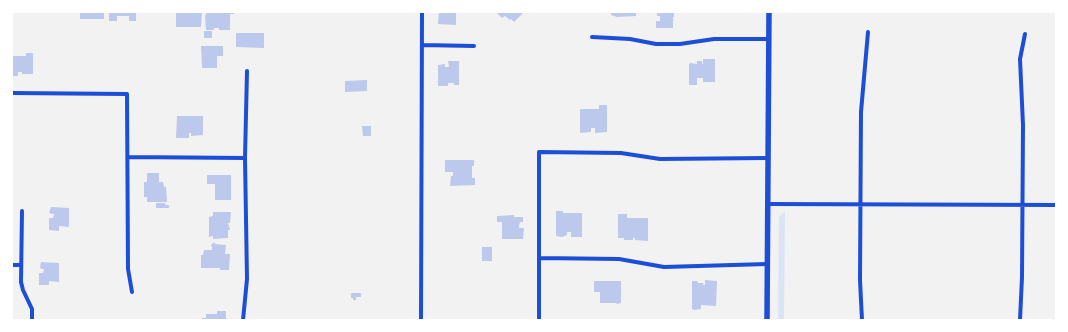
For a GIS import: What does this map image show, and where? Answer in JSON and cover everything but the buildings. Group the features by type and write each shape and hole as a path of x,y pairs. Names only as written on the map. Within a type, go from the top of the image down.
{"street":[{"path":"421,320 422,12"},
{"path":"767,320 769,12"},
{"path":"862,320 860,280 861,112 868,32"},
{"path":"1020,320 1024,125 1020,59 1025,34"},
{"path":"592,37 624,39 656,44 680,44 714,39 769,39"},
{"path":"422,45 474,46"},
{"path":"243,320 247,279 247,71"},
{"path":"12,93 127,94 128,269 132,292"},
{"path":"539,320 539,152 621,152 660,159 768,158"},
{"path":"128,157 246,158"},
{"path":"768,204 1056,205"},
{"path":"22,211 21,282 32,309 32,320"},
{"path":"540,258 619,259 664,267 767,264"},
{"path":"12,265 21,266"}],"shaded area":[{"path":"785,211 784,320 778,320 779,217"}]}
